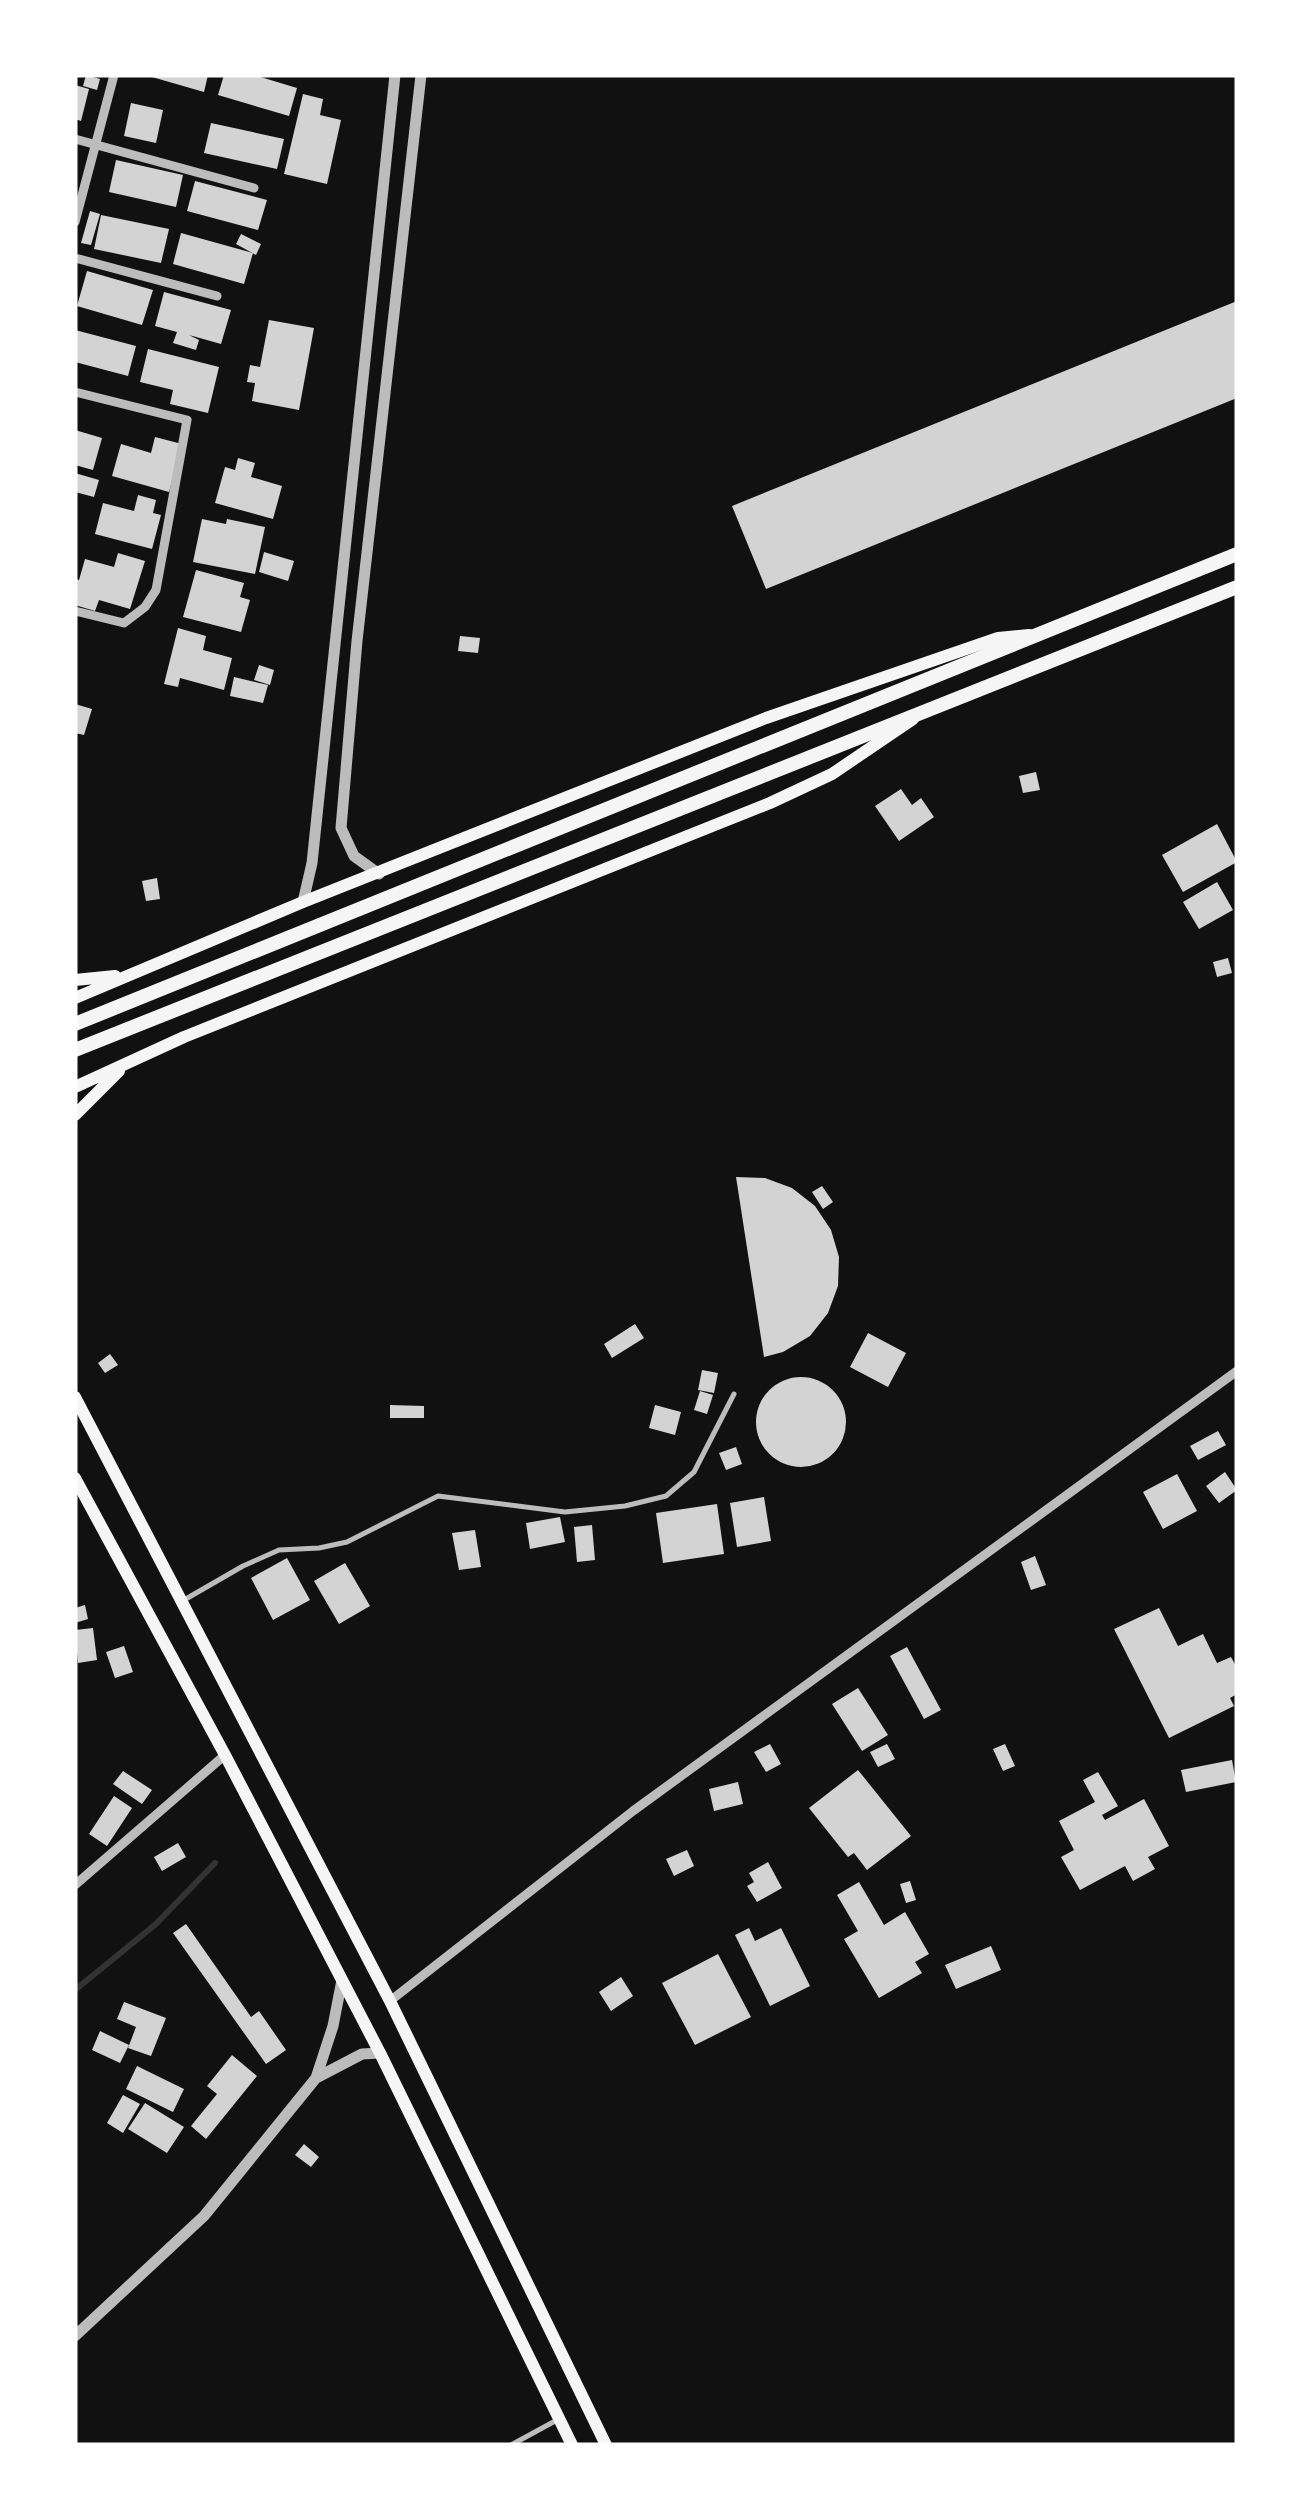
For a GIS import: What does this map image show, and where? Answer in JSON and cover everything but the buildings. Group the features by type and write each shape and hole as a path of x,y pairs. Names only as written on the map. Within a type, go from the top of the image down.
{"main road":[{"path":"75,1024 1237,554"},
{"path":"75,1050 1237,586"},
{"path":"75,998 303,902 766,718 998,638 1042,634"},
{"path":"75,1087 130,1060 770,803 832,774 924,712"},
{"path":"75,980 132,975"},
{"path":"75,1115 130,1060"},
{"path":"75,1397 390,2001 606,2445"},
{"path":"75,1478 380,2053 572,2445"}],"street":[{"path":"75,222 114,75"},
{"path":"303,902 314,844 395,75"},
{"path":"378,874 354,856 341,828 357,642 421,75"},
{"path":"75,140 254,188"},
{"path":"75,258 217,296"},
{"path":"75,392 187,420 156,590 145,606 124,623 75,610"},
{"path":"390,2001 634,1811 1237,1371"},
{"path":"75,1885 225,1755"},
{"path":"75,2336 204,2216 316,2078 333,2026 342,1980"},
{"path":"316,2078 352,2058 380,2053"}],"lane":[{"path":"182,1602 279,1550 348,1542 438,1496 565,1512 625,1506 666,1496 694,1472 734,1394"},
{"path":"511,2445 559,2419"}],"waterway":[{"path":"75,1990 156,1924 215,1863"}]}
